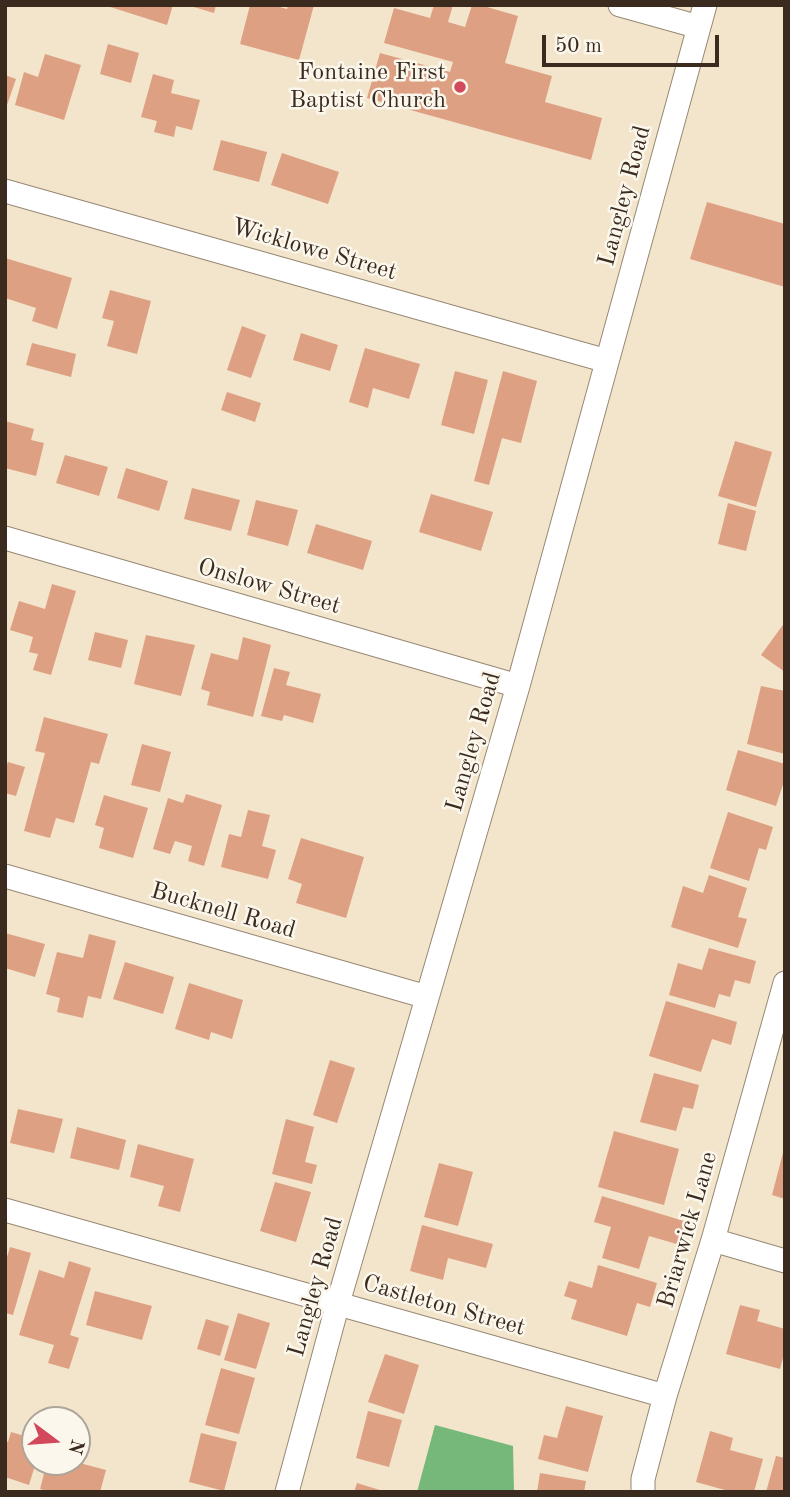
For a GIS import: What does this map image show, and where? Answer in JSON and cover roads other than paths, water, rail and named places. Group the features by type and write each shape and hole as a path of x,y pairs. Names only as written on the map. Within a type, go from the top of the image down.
{"street":[{"path":"620,5 702,16"},
{"name":"Langley Road","path":"287,1492 338,1303 518,687 702,16"},
{"name":"Wicklowe Street","path":"5,191 607,361"},
{"name":"Onslow Street","path":"5,538 518,687"},
{"name":"Bucknell Road","path":"5,876 427,997"},
{"name":"Briarwick Lane","path":"643,1492 643,1479 665,1396 713,1240 785,983"},
{"name":"Castleton Street","path":"5,1210 665,1396"},
{"path":"713,1240 785,1261"}],"place":[{"name":"Fontaine First Baptist Church","path":"460,87"}]}
